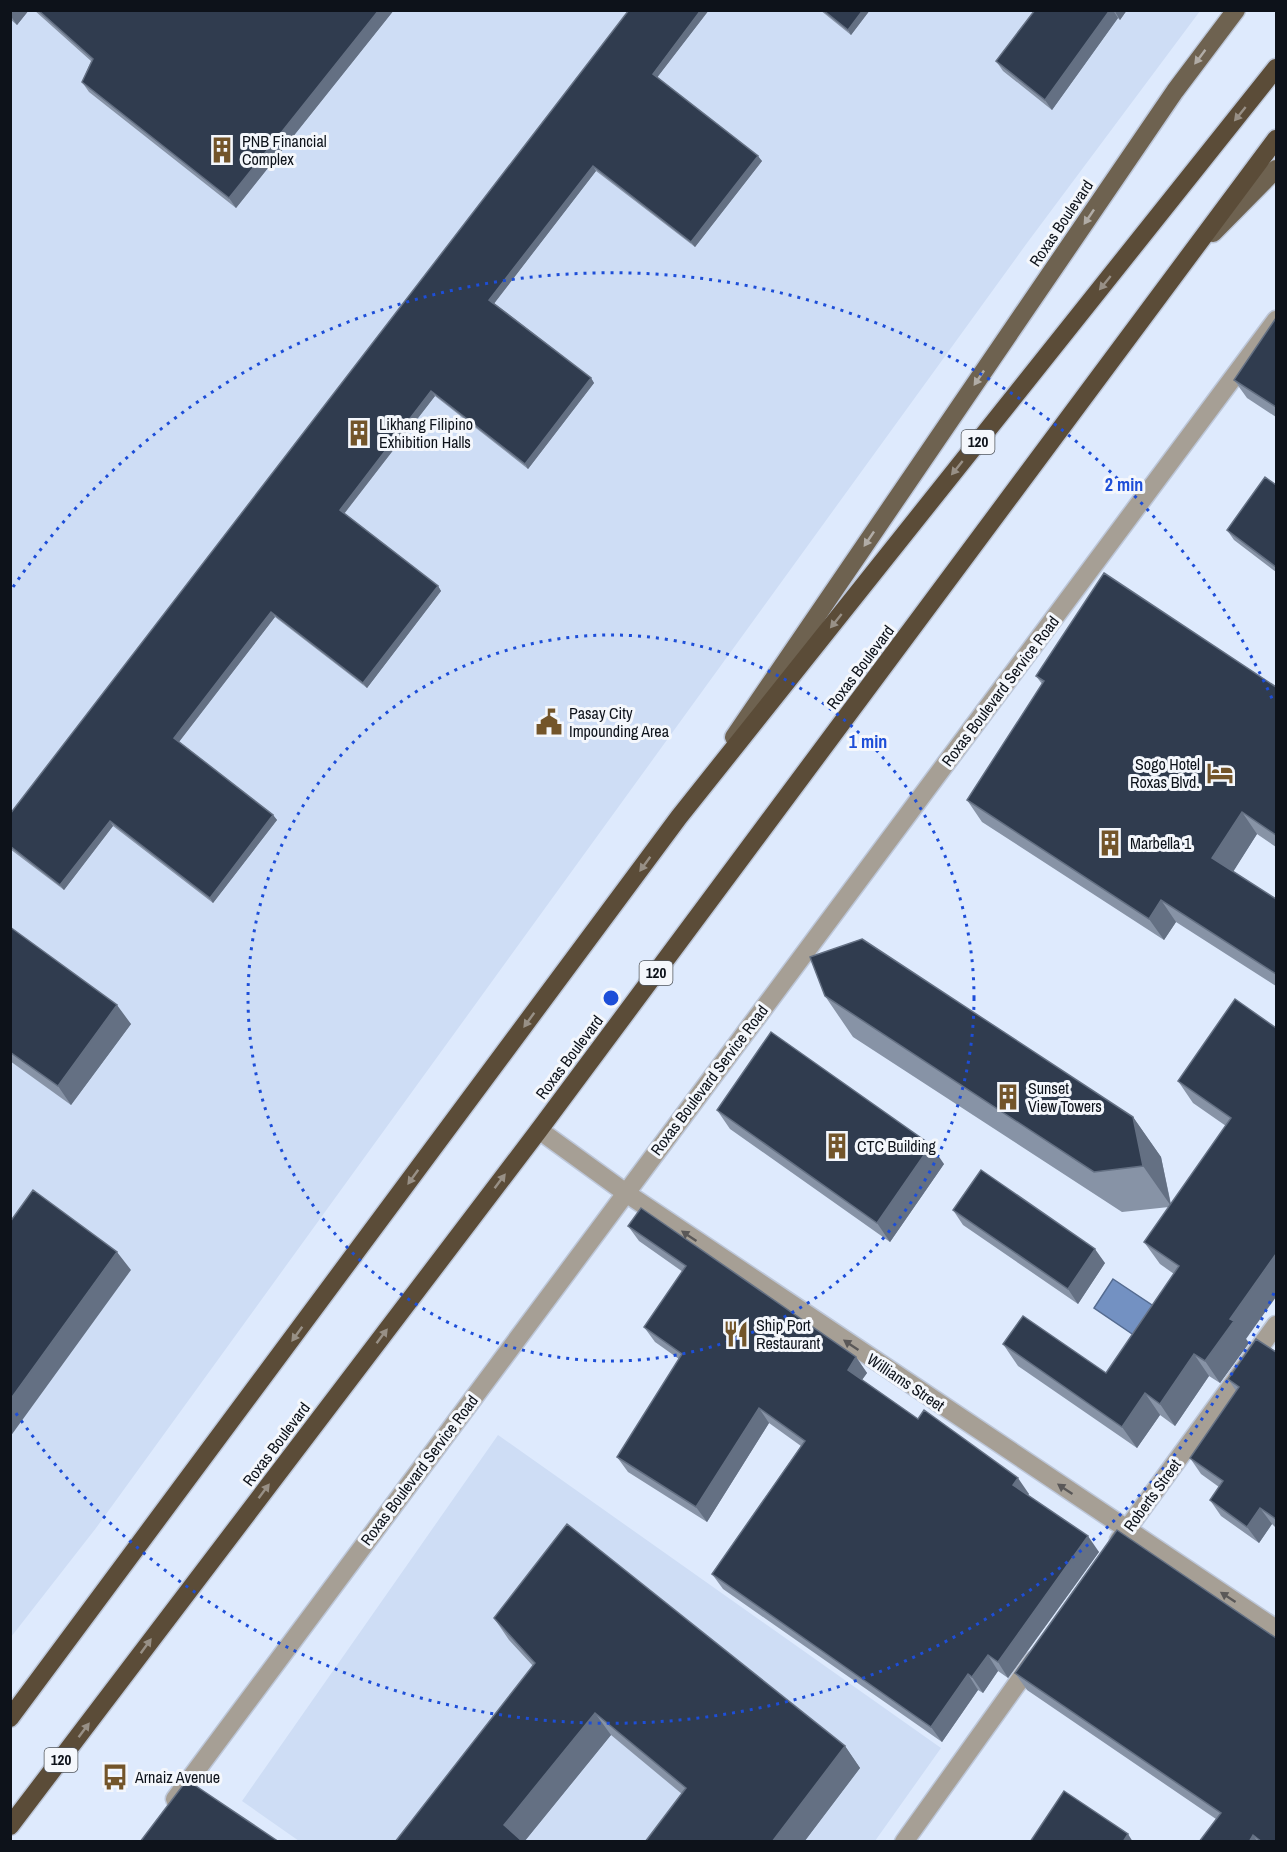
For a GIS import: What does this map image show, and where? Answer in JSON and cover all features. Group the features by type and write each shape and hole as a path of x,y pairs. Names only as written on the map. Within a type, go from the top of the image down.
{"highway":[{"name":"Roxas Boulevard","path":"10,1718 679,817 1276,68"},
{"name":"Roxas Boulevard","path":"10,1826 539,1131 1197,249 1276,139"}],"main road":[{"name":"Roxas Boulevard","path":"679,817 1168,101 1236,10"},
{"name":"Roxas Boulevard","path":"1197,249 1276,169"}],"street":[{"name":"Roxas Boulevard Service Road","path":"164,1814 1276,320"},
{"name":"Williams Street","path":"539,1131 626,1193 1276,1629"},
{"name":"Roberts Street","path":"1106,1559 1276,1325"},
{"path":"904,1842 1045,1645"}],"shaded area":[{"path":"10,11 1200,11 1027,243 96,1528 11,1637"},
{"path":"498,1435 941,1748 875,1841 299,1841 242,1801"}],"water":[{"path":"1113,1279 1167,1315 1147,1344 1094,1308"}],"building":[{"name":"PNB Financial Complex","path":"38,10 379,10 229,198 82,82 93,59"},
{"name":"Likhang Filipino Exhibition Halls","path":"629,10 701,10 653,74 758,156 691,242 593,166 489,300 591,378 525,464 431,391 340,510 438,586 363,683 271,612 174,738 273,815 210,898 110,821 60,885 10,846 10,814"},
{"path":"823,10 863,10 848,30"},
{"path":"1035,10 1110,10 1045,100 996,61"},
{"path":"1276,318 1276,407 1234,380"},
{"path":"1265,477 1276,485 1276,567 1227,530"},
{"path":"1104,573 1276,687 1276,835 1242,812 1212,858 1276,899 1276,974 1161,900 1149,919 967,800 1044,681 1036,676"},
{"path":"10,927 117,1005 58,1086 10,1052"},
{"name":"Sunset View Towers","path":"862,939 1133,1117 1143,1166 1094,1172 825,996 810,957"},
{"path":"1235,999 1276,1028 1276,1254 1230,1319 1234,1321 1205,1361 1194,1354 1160,1404 1145,1393 1122,1427 1003,1344 1023,1316 1106,1373 1179,1266 1144,1242 1231,1118 1178,1081"},
{"name":"CTC Building","path":"771,1032 931,1145 877,1223 717,1110"},
{"path":"981,1170 1095,1249 1068,1289 953,1210"},
{"path":"33,1190 117,1252 10,1400 10,1222"},
{"path":"641,1208 856,1357 848,1370 918,1419 924,1410 1018,1478 1013,1485 1088,1536 998,1662 988,1655 972,1677 968,1674 931,1727 712,1574 805,1441 759,1408 696,1507 617,1457 682,1354 644,1327 686,1266 628,1226"},
{"path":"1256,1339 1276,1352 1276,1519 1260,1508 1247,1527 1210,1500 1223,1481 1190,1458 1239,1387 1228,1379"},
{"path":"567,1524 845,1746 772,1842 645,1842 686,1788 595,1713 504,1825 523,1842 395,1842 535,1663 494,1618"},
{"path":"1117,1530 1276,1638 1276,1842 1262,1842 1253,1835 1249,1842 1199,1842 1221,1813 1015,1673"},
{"path":"187,1780 279,1842 140,1842"},
{"path":"1064,1791 1128,1834 1123,1842 1030,1842"}],"place":[{"name":"PNB Financial Complex","path":"222,150"},
{"name":"Likhang Filipino Exhibition Halls","path":"359,433"},
{"name":"Pasay City Impounding Area","path":"549,722"},
{"name":"Sogo Hotel Roxas Blvd.","path":"1220,773"},
{"name":"Marbella 1","path":"1110,843"},
{"name":"Sunset View Towers","path":"1008,1097"},
{"name":"CTC Building","path":"837,1146"},
{"name":"Ship Port Restaurant","path":"736,1334"},
{"name":"Arnaiz Avenue","path":"115,1777"}]}
